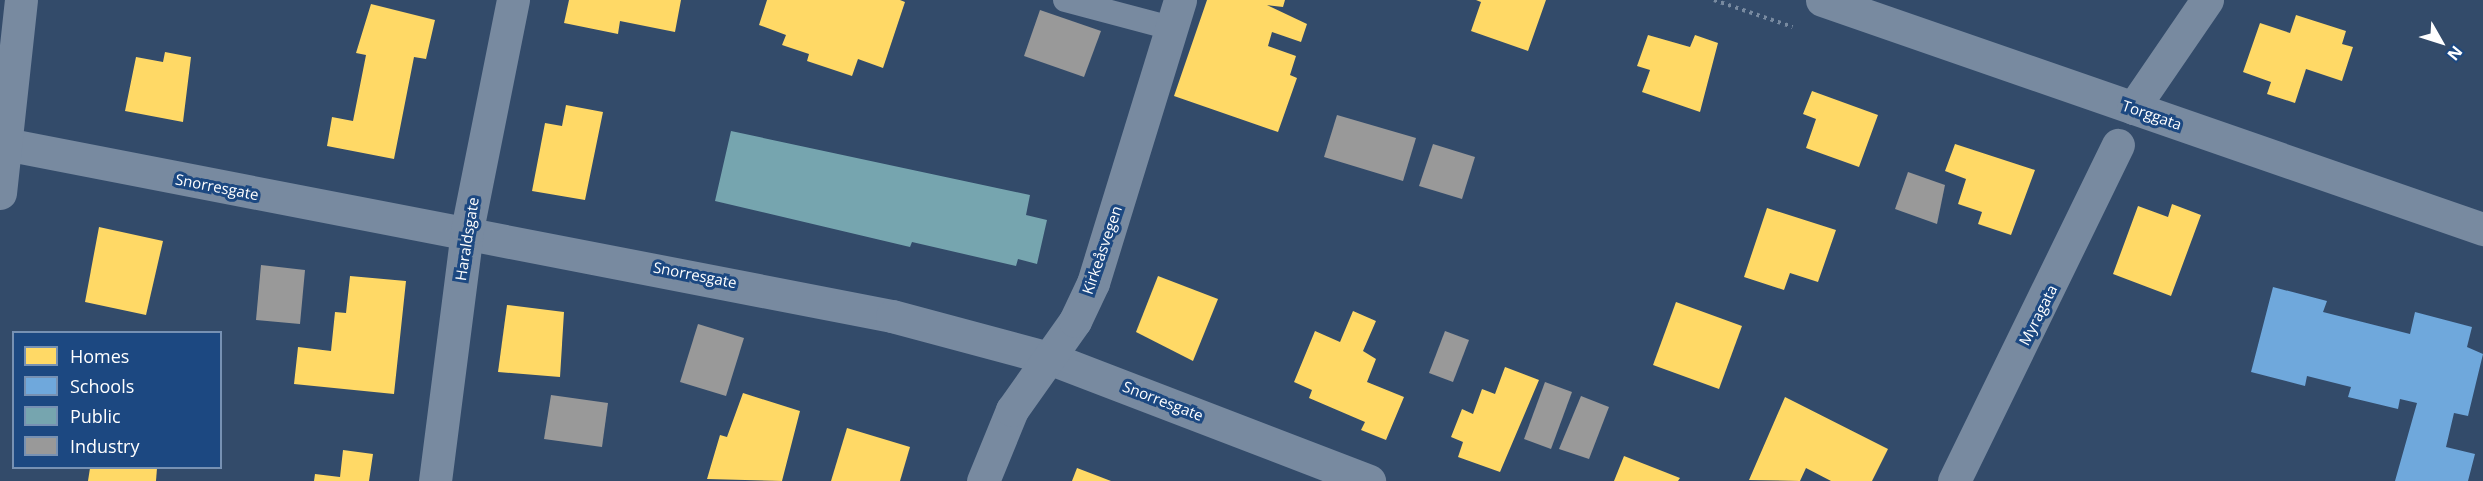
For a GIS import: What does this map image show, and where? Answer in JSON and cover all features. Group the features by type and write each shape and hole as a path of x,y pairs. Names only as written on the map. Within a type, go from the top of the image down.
{"street":[{"path":"0,193 2,144 21,0"},
{"name":"Haraldsgate","path":"435,481 467,230 513,0"},
{"name":"Torggata","path":"1822,0 2483,229"},
{"path":"2133,108 2208,0"},
{"name":"Kirkeåsvegen","path":"982,481 1012,410 1049,358 1094,283 1176,14"},
{"name":"Snorresgate","path":"2,144 467,230 892,316 1049,358 1369,481"},
{"name":"Myragata","path":"1954,481 2118,145"}],"lane":[{"path":"1065,0 1176,14"}],"building: Homes":[{"path":"569,0 681,0 675,32 620,21 618,34 564,23"},
{"path":"767,0 900,0 905,2 883,68 858,59 852,76 807,61 809,54 782,45 786,35 759,25"},
{"path":"1207,0 1285,0 1283,7 1267,5 1307,24 1301,42 1272,32 1268,46 1296,56 1290,75 1297,78 1278,132 1174,96"},
{"path":"1476,0 1546,0 1528,51 1471,31 1481,2"},
{"path":"371,4 435,20 426,59 414,57 394,159 327,146 332,117 353,121 366,55 356,53"},
{"path":"2296,15 2346,31 2342,44 2353,47 2342,81 2306,69 2295,103 2267,94 2271,82 2243,72 2260,23 2290,33"},
{"path":"1648,35 1690,47 1695,35 1718,43 1700,112 1642,92 1650,70 1637,66"},
{"path":"165,52 191,57 183,122 125,111 136,57 163,62"},
{"path":"1812,91 1878,115 1859,167 1806,148 1816,119 1803,114"},
{"path":"566,105 603,112 585,200 532,191 545,123 562,126"},
{"path":"1955,144 2035,170 2011,235 1978,224 1982,212 1958,204 1966,179 1945,171"},
{"path":"2172,204 2201,215 2171,296 2113,274 2138,206 2168,217"},
{"path":"1767,208 1836,230 1818,282 1790,273 1784,290 1744,277"},
{"path":"99,227 163,241 146,315 85,302"},
{"path":"350,276 406,281 394,394 294,384 298,347 331,351 335,312 346,313"},
{"path":"1158,276 1218,299 1193,361 1136,332"},
{"path":"1676,302 1742,326 1719,389 1653,365"},
{"path":"507,305 564,312 560,377 498,372"},
{"path":"1353,311 1376,321 1363,351 1376,359 1367,382 1404,397 1386,440 1361,430 1365,422 1309,398 1312,390 1294,382 1315,331 1340,342"},
{"path":"1505,367 1539,380 1500,472 1458,457 1463,442 1451,437 1462,409 1473,414 1482,389 1495,394"},
{"path":"743,393 800,411 782,481 707,479 720,435 727,437"},
{"path":"1785,397 1888,449 1872,481 1831,481 1806,468 1800,481 1749,480"},
{"path":"847,428 910,447 900,481 831,481"},
{"path":"343,450 373,454 369,481 314,481 315,474 340,477"},
{"path":"1624,456 1680,478 1678,481 1614,481"},
{"path":"1077,468 1111,481 1072,481"},
{"path":"90,469 157,469 156,481 88,481"}],"building: Schools":[{"path":"2273,287 2327,301 2323,312 2410,334 2415,312 2472,327 2467,347 2483,354 2468,416 2454,413 2446,447 2475,454 2468,481 2395,481 2417,403 2400,399 2398,409 2348,397 2351,387 2307,376 2305,386 2251,372"}],"building: Public":[{"path":"731,131 1030,195 1026,215 1047,220 1037,264 1018,259 1016,266 912,242 910,247 715,201"}],"building: Industry":[{"path":"1040,10 1101,31 1084,77 1024,56"},
{"path":"1337,115 1416,138 1403,181 1324,157"},
{"path":"1433,144 1475,157 1462,199 1419,186"},
{"path":"1908,172 1945,185 1937,224 1895,209"},
{"path":"261,265 305,270 300,324 256,320"},
{"path":"698,324 744,338 726,396 680,382"},
{"path":"1445,331 1469,340 1453,382 1429,373"},
{"path":"1545,382 1572,392 1551,449 1524,439"},
{"path":"551,395 608,403 602,447 544,439"},
{"path":"1581,396 1609,407 1589,459 1559,449"}]}
